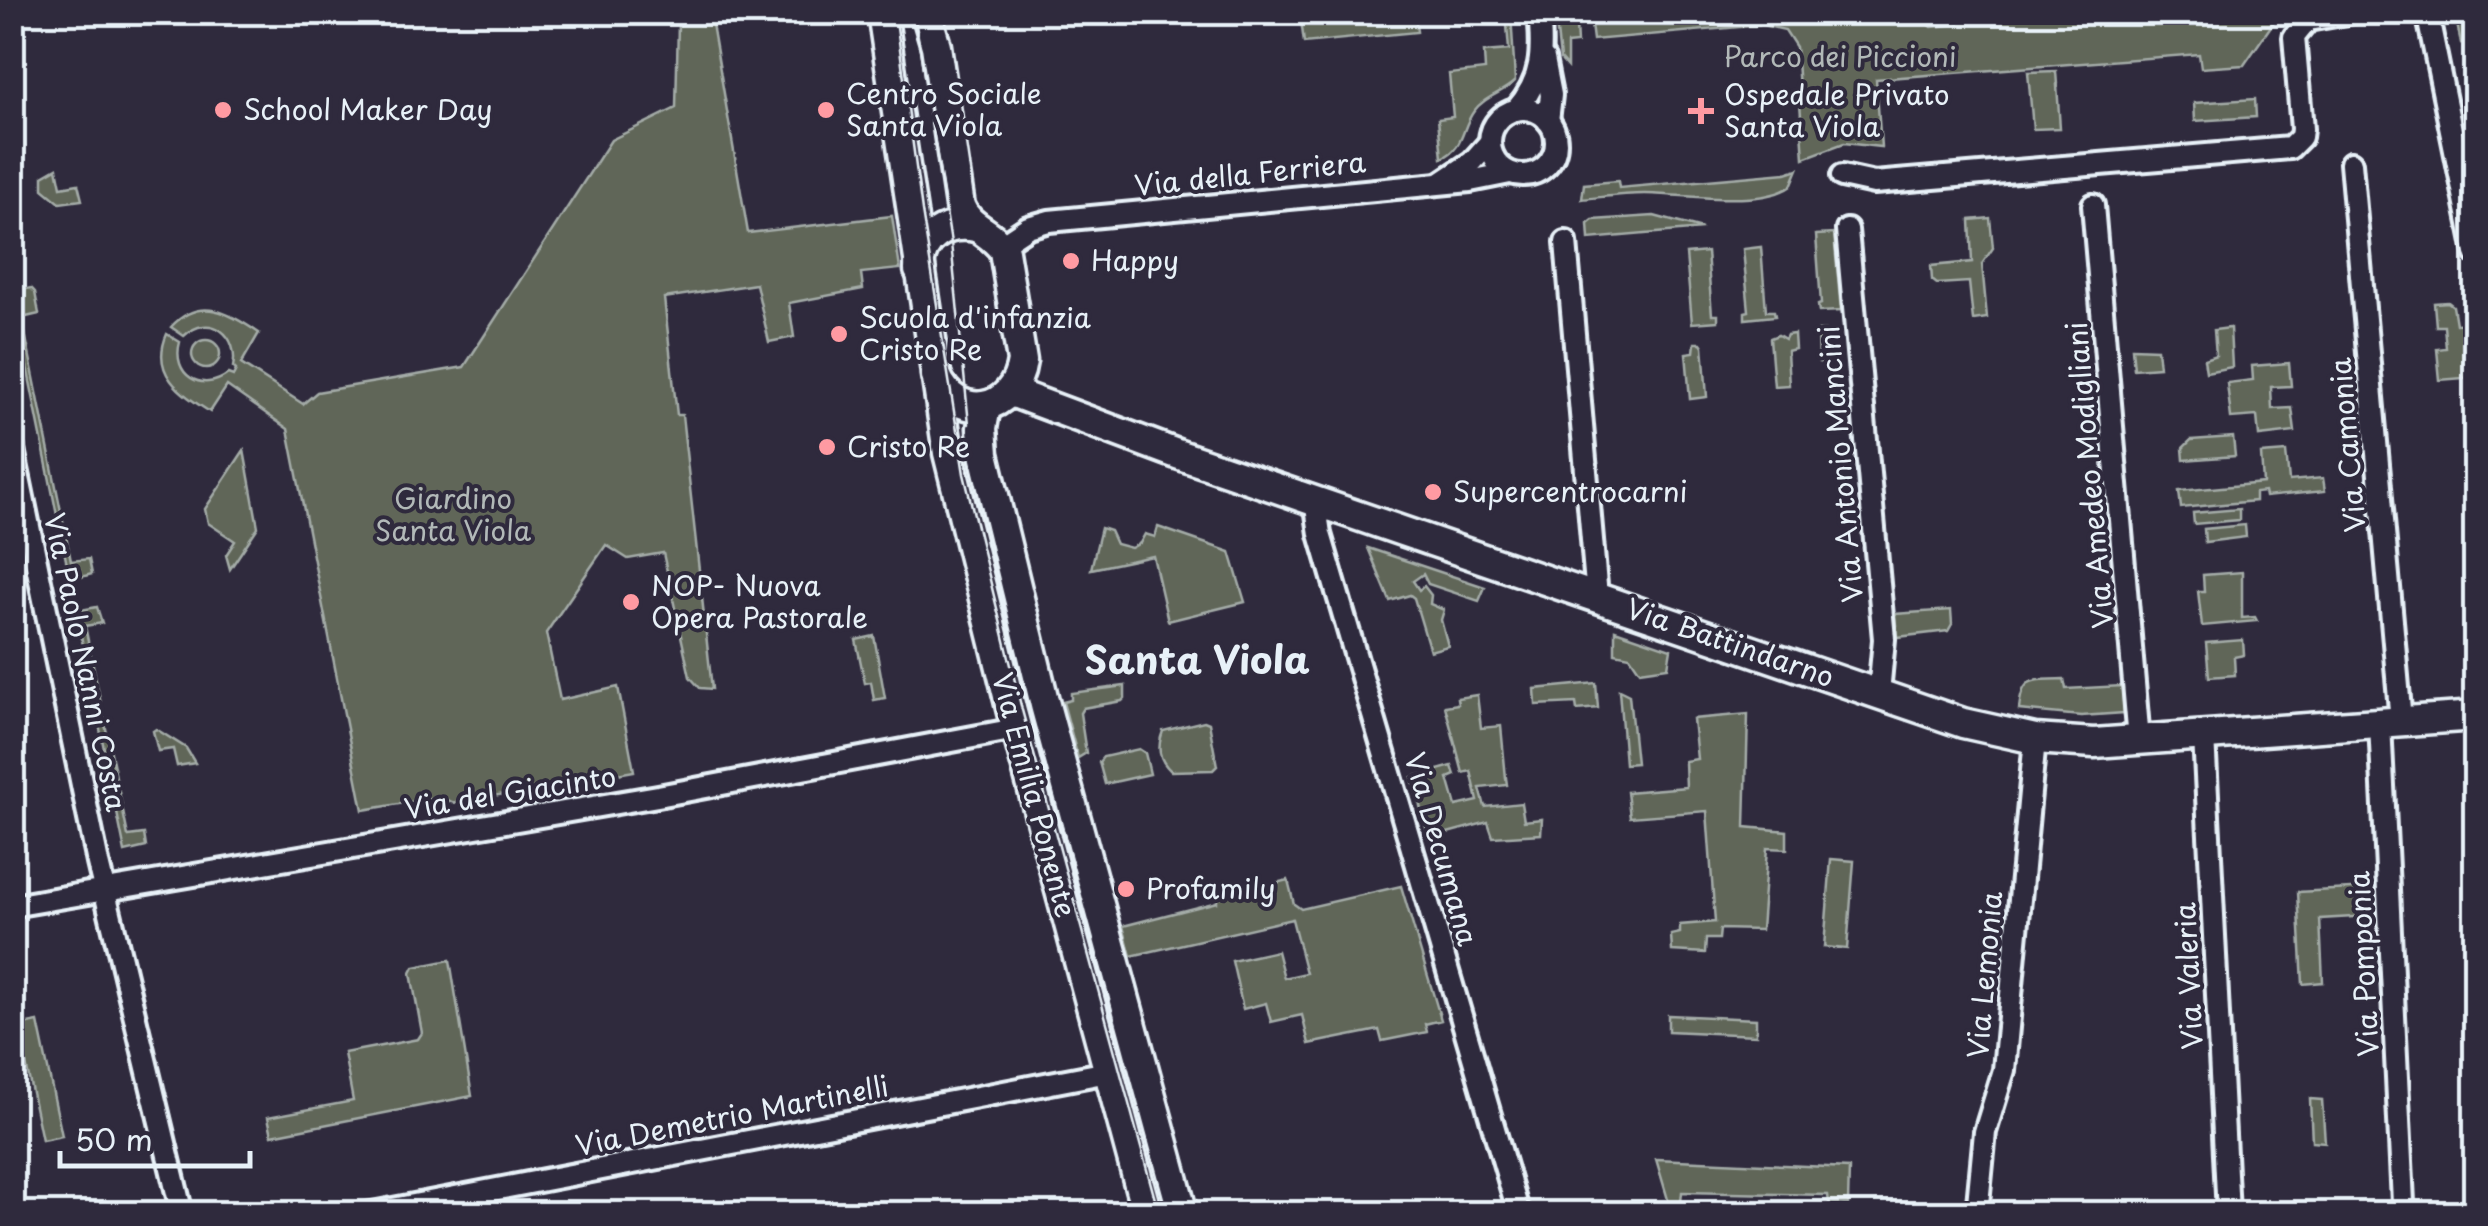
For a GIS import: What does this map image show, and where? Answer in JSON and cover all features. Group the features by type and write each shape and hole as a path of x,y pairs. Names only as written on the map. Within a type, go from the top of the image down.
{"main road":[{"name":"Via Emilia Ponente","path":"882,12 948,453 1016,729 1147,1214"},
{"path":"926,12 936,46 960,206 976,227 1000,245"},
{"path":"919,272 924,247 933,236 956,225 976,227"},
{"name":"Via Emilia Ponente","path":"1000,245 1006,258 1022,361 1018,379 998,399 982,428 984,454 1034,660 1182,1214"},
{"path":"935,373 956,401 998,399"},
{"name":"Via Battindarno","path":"998,399 1044,406 1963,723 2035,739 2140,741 2476,716"}],"street":[{"path":"1516,110 1533,111 1548,121 1551,95 1539,12"},
{"path":"1842,176 1874,183 2290,148 2301,137 2302,128 2294,36 2308,20 2352,12"},
{"path":"2427,12 2476,253"},
{"path":"1440,183 1472,162 1489,143 1496,122 1516,110 1535,84 1543,56"},
{"name":"Via della Ferriera","path":"1000,245 1028,227 1049,221 1510,173 1530,175 1548,165 1556,143 1548,121"},
{"path":"1489,143 1494,160 1510,173"},
{"name":"Via Camonia","path":"2351,163 2390,722"},
{"name":"Via Amedeo Modigliani","path":"2093,205 2140,741"},
{"name":"Via Antonio Mancini","path":"1847,230 1884,639 1879,694"},
{"path":"1566,242 1597,596"},
{"name":"Via Paolo Nanni Costa","path":"12,444 105,890 182,1214"},
{"name":"Via Decumana","path":"1315,500 1320,534 1518,1214"},
{"name":"Via Pomponia","path":"2390,722 2403,1203"},
{"name":"Via del Giacinto","path":"12,906 658,796 1016,729"},
{"name":"Via Valeria","path":"2204,736 2228,1214"},
{"name":"Via Lemonia","path":"1977,1214 1985,1132 2004,1070 2035,739"},
{"name":"Via Demetrio Martinelli","path":"367,1214 1108,1072"}],"green space":[{"name":"Parco dei Piccioni","path":"1925,12 1921,18 1932,27 1958,24 1968,12 2028,16 2039,12 2280,13 2244,65 2201,68 2199,54 1876,79 1881,147 1844,143 1804,158 1796,47 1785,30 1762,25 1593,40 1591,24 1576,25 1577,43 1567,44 1567,67 1560,59 1555,13"},
{"path":"1306,13 1415,13 1417,32 1304,43 1301,20"},
{"path":"1506,13 1511,13 1515,81 1478,106 1455,149 1442,158 1438,119 1453,117 1449,74 1485,70 1484,52 1509,50"},
{"path":"2475,16 2475,41 2461,43 2456,19"},
{"name":"Giardino Santa Viola","path":"711,18 748,233 892,216 900,269 861,273 863,289 789,303 794,337 769,342 756,284 664,298 677,415 682,415 712,689 700,688 690,677 663,553 628,559 606,545 546,633 560,700 618,687 634,771 454,803 440,797 363,810 288,429 227,386 210,412 188,397 165,371 162,360 167,334 180,342 178,354 184,372 199,381 218,380 228,374 233,376 236,370 227,337 213,327 194,329 184,336 171,327 182,317 204,310 237,319 259,333 241,364 303,404 317,392 464,367 611,140 676,108 678,23"},
{"path":"2056,71 2060,128 2033,129 2028,72"},
{"path":"2255,99 2256,117 2195,121 2194,103"},
{"path":"57,168 61,187 78,184 82,200 60,203 43,189 43,176"},
{"path":"1798,169 1791,186 1761,197 1645,194 1582,199 1584,184 1618,181 1619,188"},
{"path":"1654,216 1702,229 1589,239 1588,224 1593,220"},
{"path":"1990,218 1993,248 1982,264 1987,318 1973,320 1969,282 1937,284 1932,280 1931,266 1972,262 1970,220"},
{"path":"1834,234 1841,311 1819,312 1816,235"},
{"path":"1761,247 1766,311 1774,311 1775,316 1745,319 1745,312 1749,311 1743,249"},
{"path":"1707,252 1712,315 1718,315 1718,321 1692,323 1686,254"},
{"path":"31,288 39,314 22,318 71,561 89,559 92,574 70,580 13,297 13,292"},
{"path":"2448,302 2453,306 2456,324 2475,323 2475,377 2440,380 2437,349 2446,348 2444,326 2436,326 2434,303"},
{"path":"2230,328 2232,367 2206,372 2204,359 2216,355 2214,330"},
{"path":"1818,331 1829,335 1831,363 1819,362"},
{"path":"1794,334 1795,349 1787,351 1789,385 1774,386 1770,338 1778,335 1785,339"},
{"path":"206,340 216,344 220,354 216,364 206,368 196,364 192,354 196,344"},
{"path":"1695,343 1703,346 1707,397 1690,399 1686,353 1694,352"},
{"path":"2132,348 2157,349 2159,367 2134,369"},
{"path":"2289,363 2291,386 2271,387 2272,409 2292,408 2295,432 2259,436 2257,416 2231,418 2227,383 2253,380 2252,366"},
{"path":"2233,437 2235,456 2184,460 2183,448 2191,440"},
{"path":"244,450 258,527 230,569 226,555 235,541 208,523 205,509"},
{"path":"2286,452 2289,481 2323,478 2325,491 2265,497 2264,492 2255,493 2255,501 2181,508 2179,491 2263,483 2261,454"},
{"path":"2239,509 2239,520 2194,524 2193,513"},
{"path":"2245,525 2246,537 2205,542 2204,529"},
{"path":"1158,527 1230,552 1245,602 1168,621 1153,556 1091,569 1101,528 1110,531 1116,544 1131,548 1145,534 1155,537"},
{"path":"1368,548 1485,587 1479,601 1428,584 1423,574 1413,581 1419,590 1424,586 1431,595 1430,604 1444,610 1441,620 1448,646 1430,651 1414,598 1410,595 1390,601"},
{"path":"2242,572 2242,618 2255,617 2257,621 2202,626 2198,591 2204,591 2203,575"},
{"path":"97,607 102,623 85,626 128,836 144,834 146,847 125,852 76,611"},
{"path":"1951,610 1948,631 1897,637 1895,614"},
{"path":"1615,630 1671,649 1668,667 1640,671 1630,656 1615,653"},
{"path":"874,636 885,698 874,700 871,682 865,683 856,640"},
{"path":"2243,640 2244,655 2234,657 2235,675 2209,677 2206,643"},
{"path":"2064,679 2066,689 2122,686 2124,713 2081,716 2019,710 2026,685 2037,680"},
{"path":"1596,683 1598,708 1577,710 1576,703 1536,705 1535,689"},
{"path":"1125,686 1122,701 1083,708 1080,713 1086,753 1078,758 1063,702 1071,700 1071,693"},
{"path":"1619,690 1629,695 1636,763 1625,764"},
{"path":"1477,695 1481,728 1501,726 1507,785 1480,788 1485,807 1521,803 1524,821 1542,819 1541,834 1493,837 1488,822 1429,838 1412,777 1452,766 1455,775 1448,778 1456,806 1478,801 1471,771 1463,773 1445,706 1458,704 1457,698"},
{"path":"1748,714 1745,827 1787,831 1787,849 1767,848 1761,930 1720,929 1719,939 1706,939 1705,953 1672,951 1671,935 1680,933 1680,925 1715,922 1707,811 1630,817 1627,792 1686,787 1685,761 1697,759 1693,719"},
{"path":"1209,723 1217,766 1213,770 1171,771 1160,753 1163,731"},
{"path":"156,729 186,748 195,763 177,766 173,749 158,751 153,731"},
{"path":"1139,749 1145,753 1150,774 1105,784 1099,762 1103,757"},
{"path":"1831,859 1854,861 1847,949 1824,947"},
{"path":"1288,880 1294,904 1301,909 1401,886 1441,1020 1425,1024 1427,1032 1382,1041 1379,1030 1309,1044 1302,1015 1271,1022 1266,1003 1243,1009 1232,961 1277,951 1284,978 1306,973 1292,919 1131,956 1123,926"},
{"path":"2368,888 2370,916 2320,919 2323,982 2303,984 2298,892"},
{"path":"450,960 472,1096 272,1135 268,1117 353,1101 344,1053 418,1039 422,1033 411,973 414,967"},
{"path":"1668,1015 1756,1019 1756,1035 1668,1031"},
{"path":"38,1022 62,1136 42,1140 18,1026"},
{"path":"2310,1099 2322,1100 2325,1142 2312,1141"},
{"path":"1656,1159 1849,1168 1848,1204 1829,1203 1828,1195 1682,1192 1680,1213 1672,1213"}],"tram line":[{"path":"895,12 964,474 1022,710 1159,1214"},
{"path":"914,12 951,243 969,424"}],"place":[{"name":"School Maker Day","path":"223,110"},
{"name":"Centro Sociale Santa Viola","path":"826,110"},
{"name":"Ospedale Privato Santa Viola","path":"1701,111"},
{"name":"Happy","path":"1071,261"},
{"name":"Scuola d'infanzia Cristo Re","path":"839,334"},
{"name":"Cristo Re","path":"827,447"},
{"name":"Supercentrocarni","path":"1433,492"},
{"name":"NOP- Nuova Opera Pastorale","path":"631,602"},
{"name":"Profamily","path":"1126,889"}],"district":[{"name":"Santa Viola","path":"1197,661"}]}
